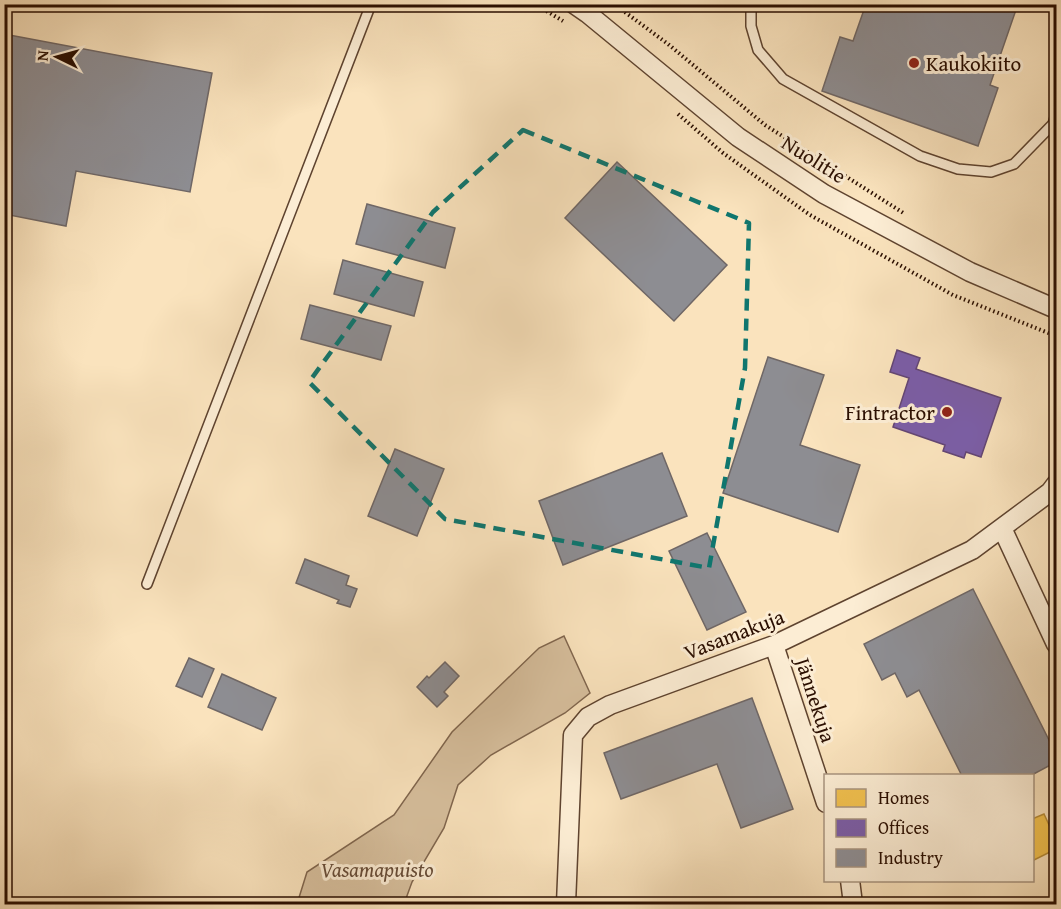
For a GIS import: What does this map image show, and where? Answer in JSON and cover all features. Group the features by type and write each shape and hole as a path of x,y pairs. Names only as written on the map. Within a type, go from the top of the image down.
{"street":[{"name":"Nuolitie","path":"574,4 738,137 824,194 970,272 1056,309"},
{"name":"Vasamakuja","path":"566,904 573,735 588,717 610,705 774,645 972,550 1050,492 1056,484"},
{"path":"1002,528 1056,644"},
{"name":"Jännekuja","path":"774,645 824,800"},
{"path":"850,882 853,904"}],"lane":[{"path":"147,584 371,4"},
{"path":"751,4 751,26 758,50 783,79 920,156 958,169 991,172 1014,164 1053,124 1056,114"}],"path":[{"path":"614,4 668,44 765,125 914,220"}],"highlighted area":[{"path":"523,130 749,223 745,368 709,568 445,519 309,382 433,212"}],"green space":[{"name":"Vasamapuisto","path":"564,636 590,693 565,713 491,755 458,785 444,828 412,882 404,904 297,904 307,872 394,815 452,732 539,648"}],"building: Homes":[{"path":"1044,814 1056,840 1056,849 1034,860 1034,818"}],"building: Offices":[{"name":"Fintractor","path":"897,350 920,358 916,369 1001,398 981,457 966,452 964,458 943,451 945,445 893,427 909,378 890,372"}],"building: Industry":[{"name":"Kaukokiito","path":"866,4 1018,4 990,85 998,88 978,146 822,91 840,37 853,41"},
{"path":"4,34 212,73 190,192 76,171 66,226 4,214"},
{"path":"617,162 727,265 674,321 565,218"},
{"path":"367,204 455,228 445,268 356,244"},
{"path":"343,260 423,282 414,316 334,294"},
{"path":"310,305 391,326 381,360 301,339"},
{"path":"768,357 824,375 800,445 860,465 838,532 723,493"},
{"path":"395,449 444,469 417,536 368,516"},
{"path":"662,453 687,516 563,565 539,501"},
{"path":"707,533 746,612 707,630 669,551"},
{"path":"305,559 349,576 346,585 357,589 350,607 337,603 339,600 296,583"},
{"path":"973,589 1056,754 1056,762 1034,774 961,774 919,690 907,697 895,673 882,680 864,644"},
{"path":"189,658 214,669 202,697 176,686"},
{"path":"445,662 459,676 444,692 448,696 437,707 417,687"},
{"path":"222,674 276,698 262,730 208,707"},
{"path":"752,698 793,809 741,828 717,764 621,799 604,753"}],"place":[{"name":"Kaukokiito","path":"914,63"},
{"name":"Fintractor","path":"947,412"}]}
